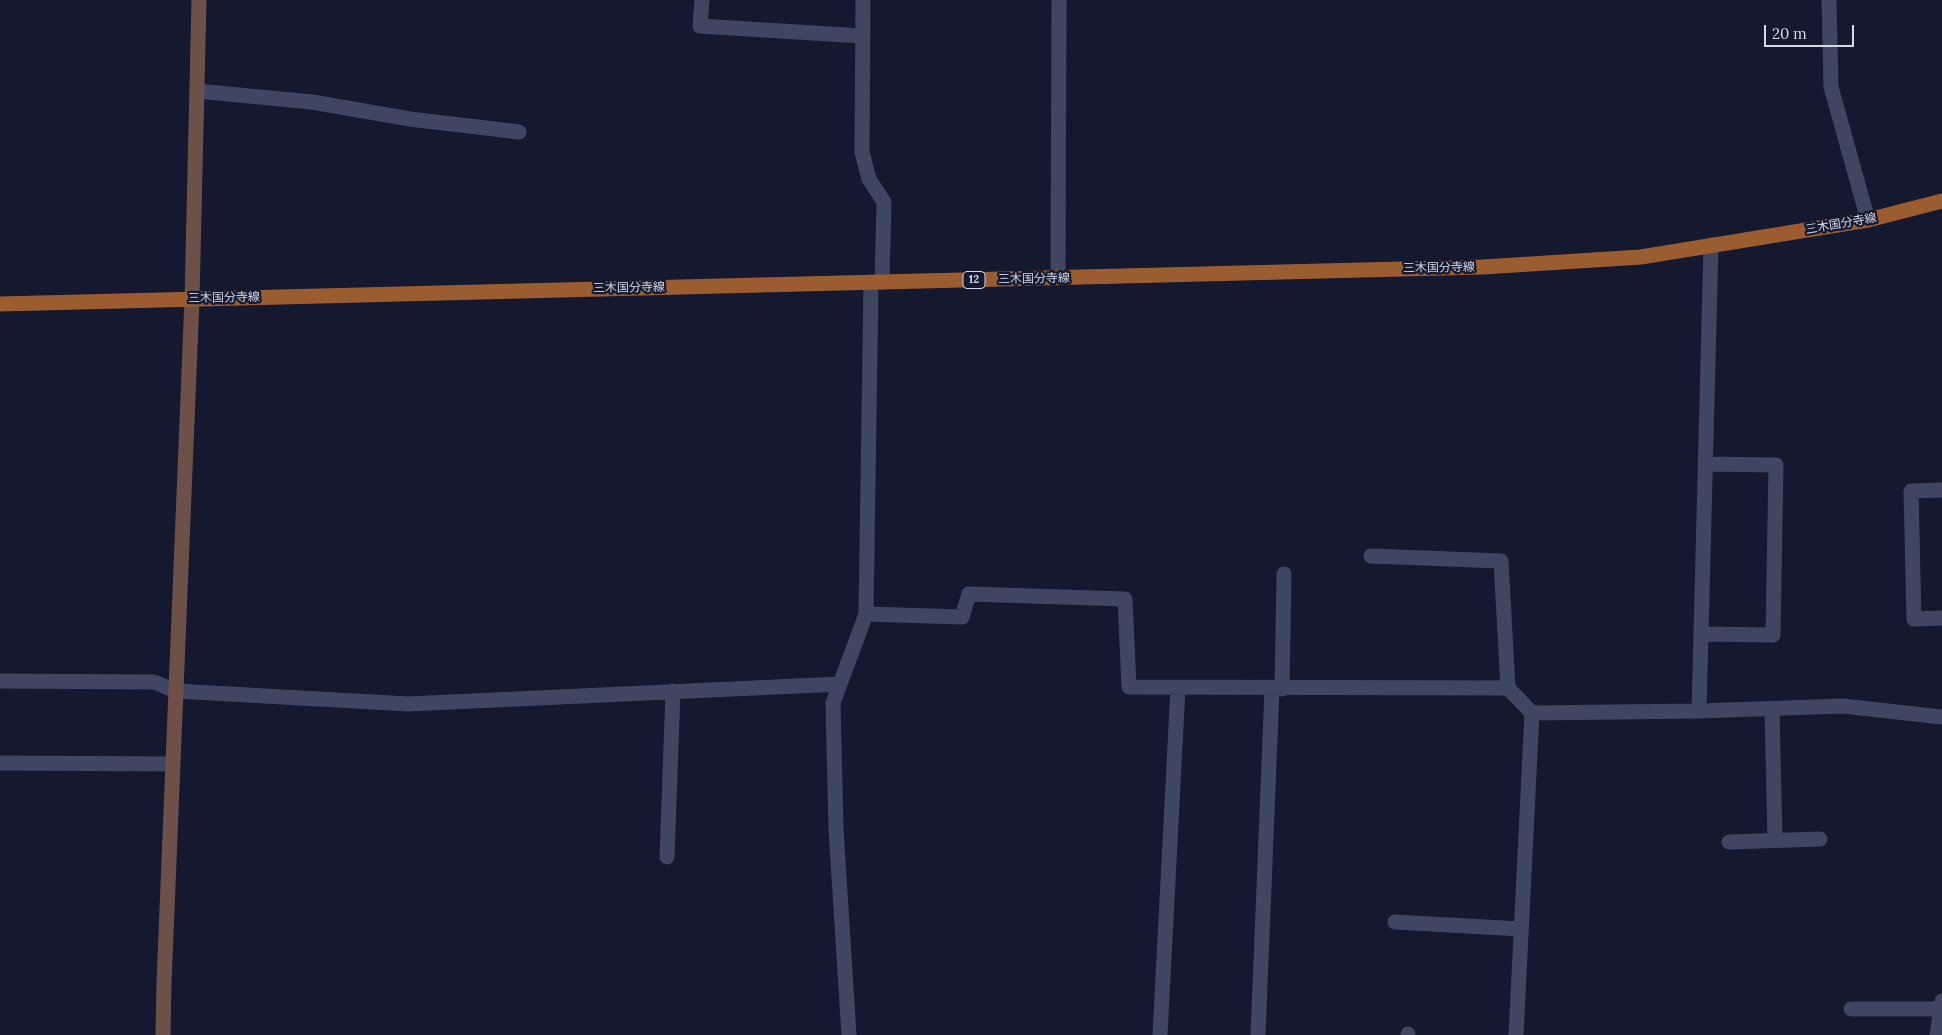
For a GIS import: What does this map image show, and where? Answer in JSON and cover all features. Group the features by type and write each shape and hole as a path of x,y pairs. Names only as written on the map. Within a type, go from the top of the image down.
{"main road":[{"name":"三木国分寺線","path":"0,304 1483,267 1641,257 1868,220 1942,201"}],"street":[{"path":"163,1035 172,764 192,299 199,0"},
{"path":"702,0 700,26 862,36"},
{"path":"849,1035 836,819 833,703 866,614 876,282 884,202 869,179 862,152 863,0"},
{"path":"1058,278 1059,0"},
{"path":"1829,0 1831,87 1868,220"},
{"path":"197,91 312,102 410,119 519,132"},
{"path":"1699,711 1711,245"},
{"path":"1701,634 1773,635 1776,465 1706,464"},
{"path":"1942,490 1912,491 1914,619 1942,618"},
{"path":"1371,556 1501,561 1508,688 1532,712 1699,711 1843,706 1942,716"},
{"path":"1258,1035 1284,574"},
{"path":"866,614 962,617 969,594 1125,599 1129,688 1508,688"},
{"path":"0,681 154,682 176,691 408,704 840,684"},
{"path":"1160,1035 1178,688"},
{"path":"668,857 673,691"},
{"path":"1772,708 1774,840"},
{"path":"1516,1035 1532,712"},
{"path":"0,763 172,764"},
{"path":"1730,842 1820,839"},
{"path":"1395,922 1521,929"},
{"path":"1851,1009 1941,1004 1937,1035"}]}
